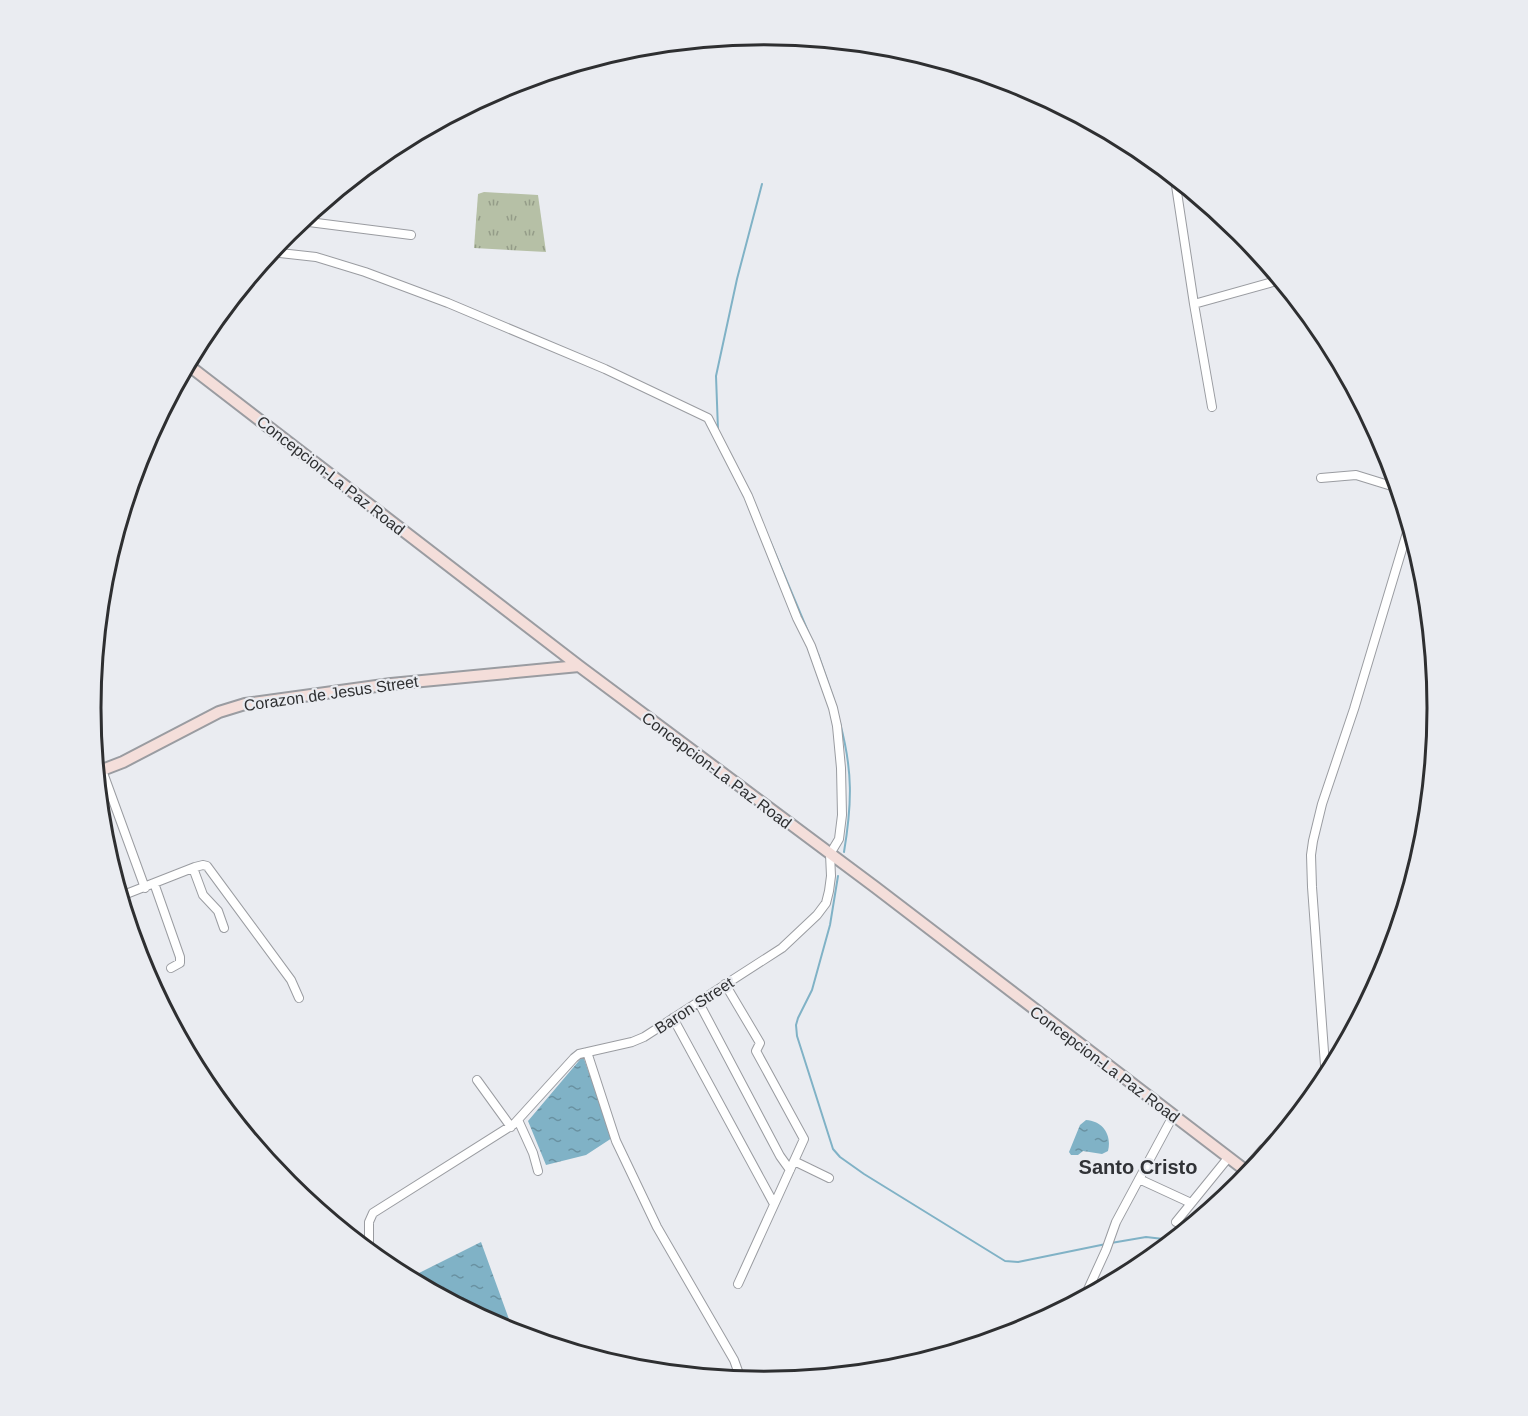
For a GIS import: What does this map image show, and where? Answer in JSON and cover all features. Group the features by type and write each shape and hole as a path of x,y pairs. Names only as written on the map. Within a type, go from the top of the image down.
{"main road":[{"name":"Concepcion-La Paz Road","path":"194,370 579,666 1241,1168"},
{"name":"Corazon de Jesus Street","path":"104,769 211,716 245,704 391,684 579,666"}],"street":[{"path":"1177,189 1212,407"},
{"path":"313,223 411,235"},
{"path":"282,253 316,257 438,299 605,369 708,418 748,496 811,646 833,708 841,768 842,815 839,839 830,854"},
{"path":"1194,304 1272,282"},
{"path":"1321,478 1356,475 1388,485"},
{"path":"1325,1061 1312,887 1312,841 1405,540"},
{"path":"106,790 145,888"},
{"name":"Baron Street","path":"369,1240 369,1222 373,1213 511,1127 574,1058 587,1052 638,1040 782,948 817,915 826,903 831,876 830,854"},
{"path":"128,894 203,865 212,870 291,980 298,998"},
{"path":"193,868 203,894 218,911 224,928"},
{"path":"154,883 180,957 180,963 171,968"},
{"path":"725,984 760,1043 756,1052 804,1139 738,1284"},
{"path":"698,1001 780,1156 790,1170"},
{"path":"673,1018 774,1204"},
{"path":"587,1052 616,1141 657,1227 734,1360 738,1370"},
{"path":"477,1080 511,1127"},
{"path":"1090,1285 1116,1222 1173,1116"},
{"path":"518,1120 533,1153 538,1172"},
{"path":"1176,1222 1228,1158"},
{"path":"794,1161 829,1178"},
{"path":"1139,1179 1191,1203"}],"green space":[{"path":"484,192 538,195 546,252 474,248 478,194"}],"water":[{"path":"583,1056 612,1138 586,1155 546,1165 528,1121"},
{"path":"1086,1120 1097,1123 1105,1130 1109,1140 1108,1151 1102,1154 1083,1151 1078,1155 1071,1155 1069,1152 1080,1125"},
{"path":"481,1242 510,1321 471,1303 418,1273"}],"waterway":[{"path":"718,430 716,376 737,279 762,184"},
{"path":"770,541 812,641"},
{"path":"818,654 834,700"},
{"path":"840,723 850,788 849,818 844,852"},
{"path":"838,876 830,925 812,990 796,1025 797,1036 833,1149 840,1157 864,1174 1005,1261 1018,1262 1106,1244"},
{"path":"1111,1243 1146,1237 1161,1239"}],"district":[{"name":"Santo Cristo","path":"1138,1167"}]}
